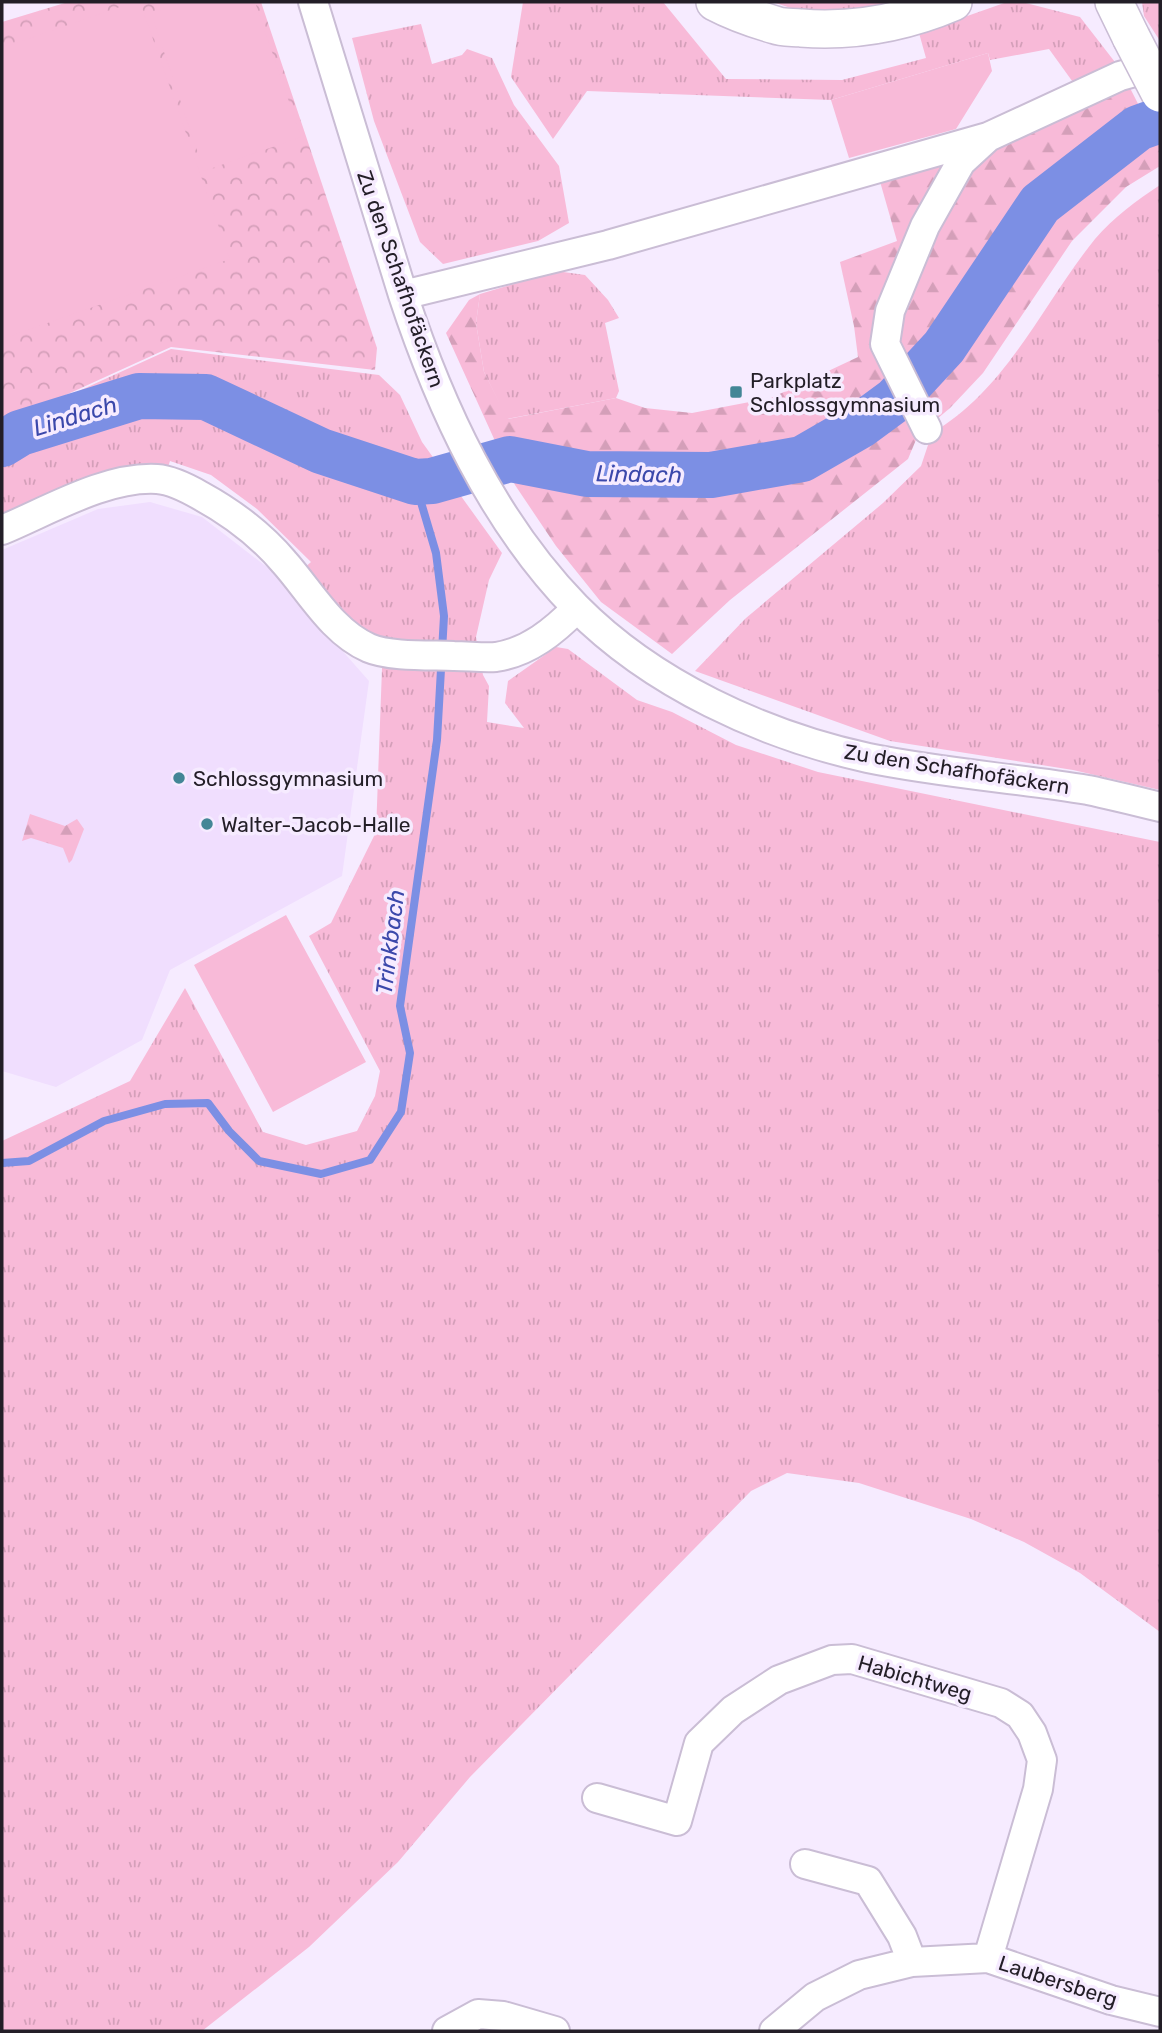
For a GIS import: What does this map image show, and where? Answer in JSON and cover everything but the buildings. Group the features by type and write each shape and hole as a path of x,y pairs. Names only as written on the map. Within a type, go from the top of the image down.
{"main road":[{"path":"743,7 776,26 811,29 896,21 953,2"},
{"path":"1118,12 1160,93"}],"street":[{"name":"Zu den Schafhofäckern","path":"313,2 416,335 454,424 483,482 512,528 546,574 577,608 655,671 740,716 801,739 868,757 1089,790 1160,807"},
{"path":"403,295 608,245 988,137 1120,76 1160,65"},
{"path":"924,422 885,344 890,311 925,226 961,162 988,137"},
{"path":"2,530 95,490 127,481 159,479 190,489 223,508 258,536 282,559 339,628 370,648 405,654 497,656 531,646 577,608"},
{"name":"Habichtweg","path":"597,1798 677,1821 699,1743 733,1710 779,1681 832,1660 852,1659 1001,1703 1020,1715 1032,1733 1042,1760 1038,1789 988,1958"},
{"path":"805,1864 868,1881 902,1936 912,1962"},
{"name":"Laubersberg","path":"774,2031 815,1997 859,1975 912,1962 988,1958 1111,2000 1160,2012"},
{"path":"447,2031 478,2014 503,2016 555,2031"}],"shaded area":[{"name":"Schlossgymnasium","path":"150,502 202,517 272,571 369,681 342,876 170,970 142,1040 56,1087 2,1071 2,550 98,509"}],"green space":[{"path":"68,2 261,2 377,348 375,370 171,347 2,424 2,22"},
{"path":"140,2 230,259 2,339 2,48"},
{"path":"185,2 255,2 301,137 204,171 151,13"},
{"path":"523,2 663,2 726,79 842,80 926,58 919,33 1007,2 1022,2 1080,17 1118,66 1075,85 1049,49 990,60 988,53 831,100 587,91 553,139 511,77"},
{"path":"773,2 911,2 811,15"},
{"path":"1142,2 1160,2 1160,41 1144,16"},
{"path":"421,24 432,64 462,55 467,49 492,58 514,105 559,166 569,223 538,241 443,264 420,242 374,121 352,38"},
{"path":"988,53 992,71 956,129 849,158 831,100"},
{"path":"1130,88 1160,147 1160,166 1126,187 1072,241 983,373 950,408 918,435 908,459 730,600 672,654 601,602 556,546 515,485 446,333 469,300 480,294 476,323 484,372 508,419 616,398 645,408 692,413 771,398 858,357 840,262 897,241 879,178 1047,122"},
{"path":"1160,185 1160,790 1073,770 890,741 695,671 746,618 883,503 921,466 932,433 958,415 1003,370 1095,239 1126,210"},
{"path":"556,271 585,275 608,300 619,318 605,323 619,391 616,398 507,419 484,372 476,323 480,294"},
{"path":"171,349 379,375 400,395 422,442 502,553 489,580 476,637 483,675 489,686 487,722 524,728 505,703 508,681 556,647 568,649 637,700 672,712 736,745 818,772 1160,842 1160,1632 1080,1573 1024,1542 971,1519 859,1483 787,1473 751,1491 470,1777 398,1862 309,1947 202,2031 2,2031 2,1141 130,1081 185,988 263,1132 306,1145 357,1131 375,1096 380,1071 309,936 331,923 376,832 383,641 358,626 303,569 311,562 257,509 211,475 170,461 167,470 2,517 2,426"},
{"path":"30,814 65,826 77,819 84,829 69,863 63,848 31,838 22,841"},
{"path":"286,915 366,1062 273,1112 194,965"}],"waterway":[{"name":"Lindach","path":"2,444 20,433 139,396 206,397 321,451 415,482 432,481 510,459 587,474 711,475 802,459 861,425 895,400 944,347 1040,204 1138,128 1160,120"},
{"name":"Trinkbach","path":"2,1163 29,1161 104,1121 165,1104 208,1103 229,1131 259,1161 321,1174 370,1160 401,1112 410,1053 400,1006 437,740 444,616 436,553 415,482"}],"place":[{"name":"Parkplatz Schlossgymnasium","path":"736,392"},
{"name":"Schlossgymnasium","path":"179,778"},
{"name":"Walter-Jacob-Halle","path":"207,824"}]}
